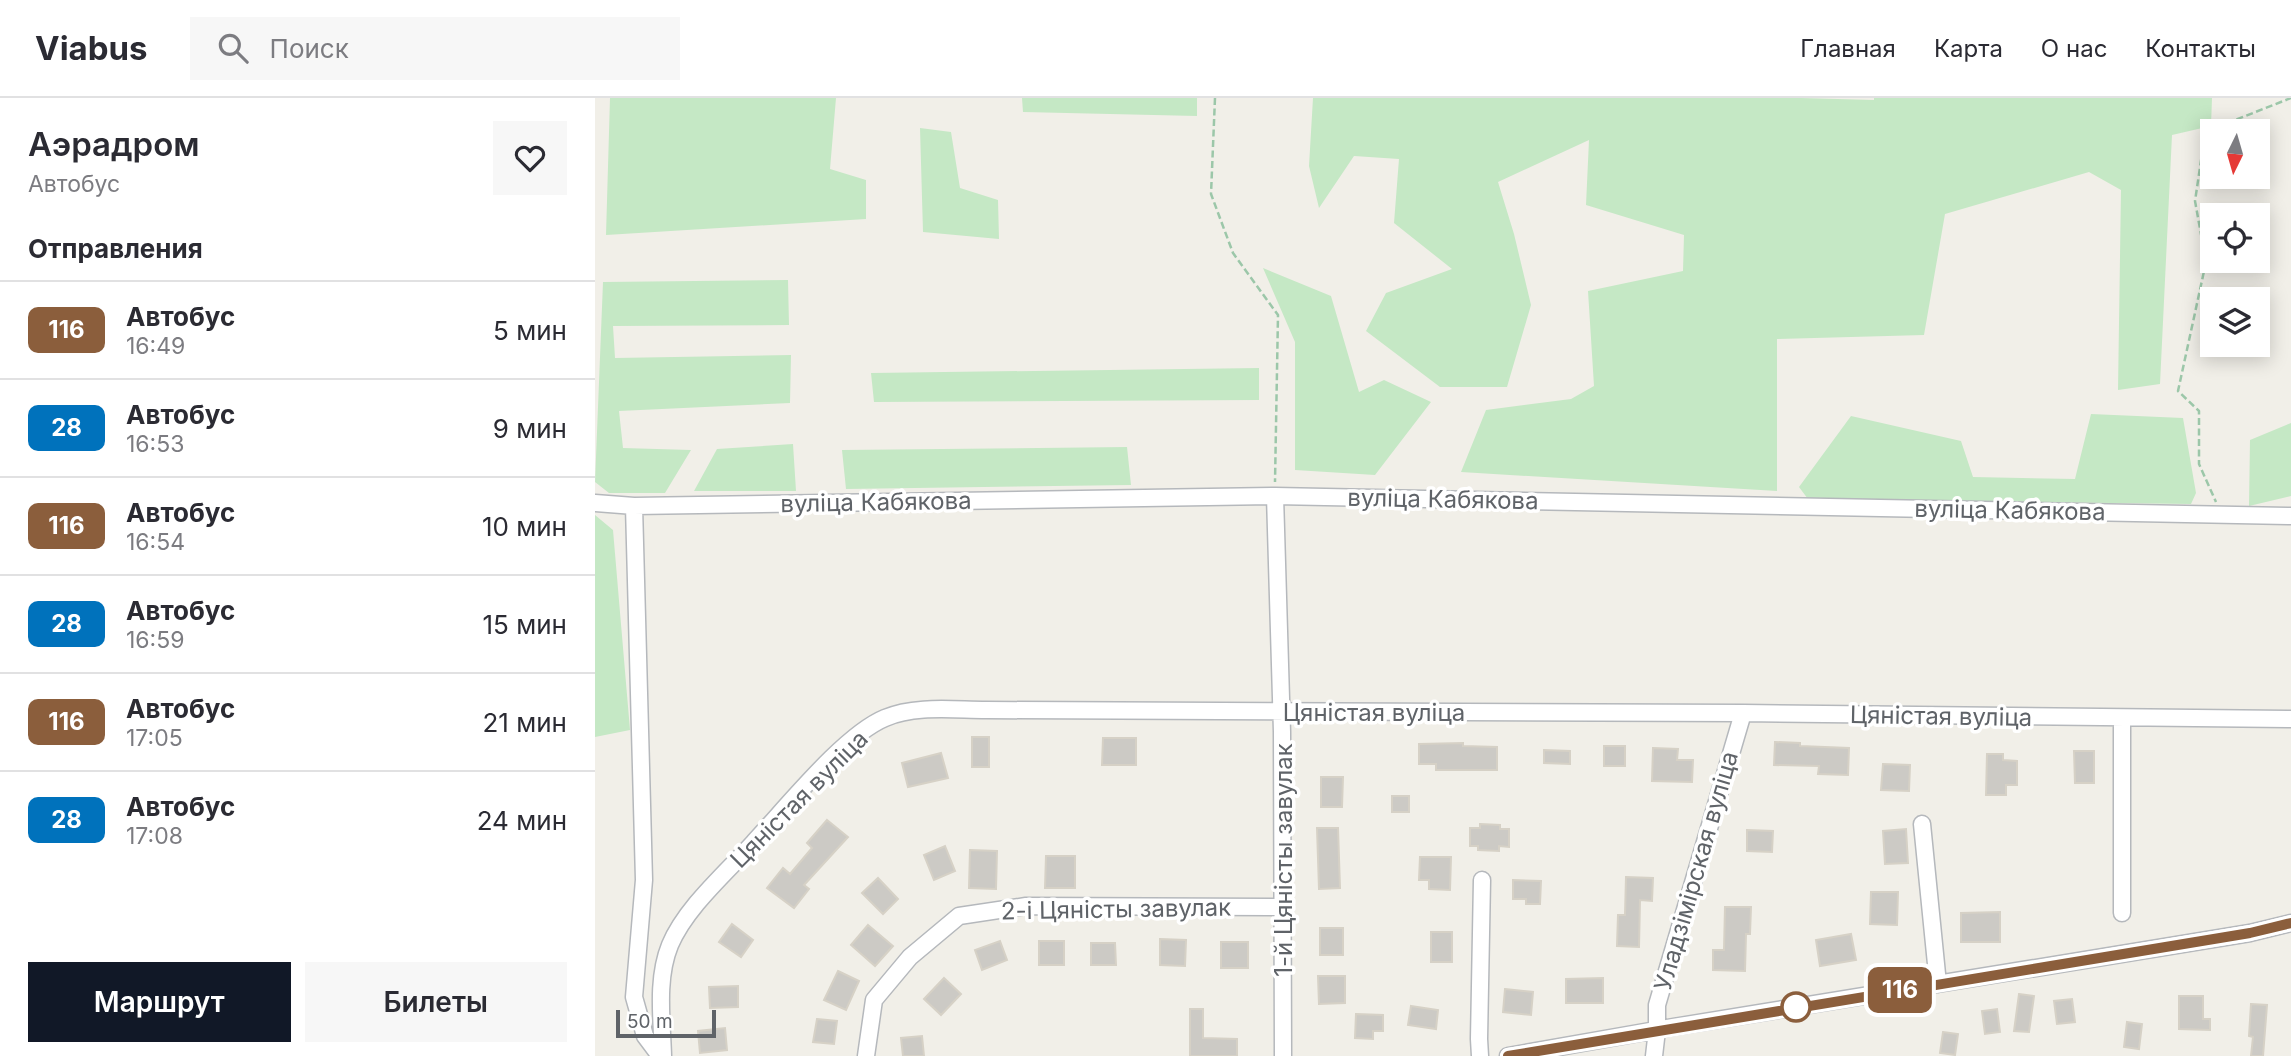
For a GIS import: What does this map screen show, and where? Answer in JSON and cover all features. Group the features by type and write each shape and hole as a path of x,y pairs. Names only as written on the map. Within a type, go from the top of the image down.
{"street":[{"name":"вуліца Кабякова","path":"595,503 634,506 1275,495 2291,516"},
{"name":"1-й Цяністы завулак","path":"1275,495 1282,712 1283,1056"},
{"path":"634,506 644,880 634,997 645,1036 662,1056"},
{"name":"Цяністая вуліца","path":"662,1056 661,985 669,947 677,931 696,905 818,772 876,722 902,713 931,710 1743,713 2291,719"},
{"name":"Уладзімірская вуліца","path":"1654,1056 1657,1005 1743,713"},
{"path":"2122,718 2122,913"},
{"path":"1922,824 1938,984"},
{"path":"1480,1056 1482,880"},
{"name":"2-і Цяністы завулак","path":"866,1056 874,1000 910,957 959,916 1026,906 1283,906"},
{"path":"1508,1056 2250,933 2291,923"}],"path":[{"path":"1215,98 1211,194 1233,253 1278,315 1275,495"},
{"path":"2238,119 2291,98"},
{"path":"2200,167 2195,201 2206,262 2178,391 2199,411 2199,464 2221,514"}],"green space":[{"path":"610,98 836,98 830,169 866,180 866,219 606,235"},
{"path":"1022,98 1197,98 1197,116 1023,112"},
{"path":"1313,98 2212,98 2211,119 2200,119 2200,129 2172,135 2160,384 2118,390 2121,190 2089,172 1945,214 1924,335 1777,339 1777,491 1461,472 1486,410 1571,399 1594,386 1588,291 1683,271 1684,235 1586,205 1589,140 1498,182 1531,305 1507,387 1440,387 1366,331 1386,293 1452,269 1394,223 1399,159 1354,156 1319,208 1309,166"},
{"path":"920,128 951,132 960,188 998,200 999,239 923,232"},
{"path":"1263,268 1331,296 1359,392 1384,380 1431,402 1375,475 1295,470 1295,342"},
{"path":"788,280 789,325 613,326 615,358 791,355 790,403 619,411 623,448 691,450 665,493 609,493 595,482 603,282"},
{"path":"1259,368 1259,400 874,402 871,373"},
{"path":"2091,414 2183,418 2196,493 2191,504 1808,499 1799,487 1851,416 1961,441 1973,477 2075,479"},
{"path":"2291,423 2291,496 2249,506 2250,440"},
{"path":"793,444 796,491 694,491 717,449"},
{"path":"1127,447 1131,485 846,489 842,450"},
{"path":"595,515 613,530 630,730 595,737"}],"building":[{"path":"972,737 989,737 989,767 972,767"},
{"path":"1103,738 1136,738 1136,765 1102,765"},
{"path":"1775,742 1849,748 1848,775 1818,774 1819,766 1774,765"},
{"path":"1463,743 1463,746 1497,747 1497,770 1436,770 1436,764 1419,764 1419,744"},
{"path":"1604,746 1625,746 1625,766 1604,766"},
{"path":"1653,748 1678,749 1677,760 1693,760 1692,782 1652,781"},
{"path":"1544,750 1570,751 1570,764 1544,763"},
{"path":"2074,751 2094,751 2094,783 2075,783"},
{"path":"941,753 948,778 908,787 902,763"},
{"path":"1987,754 2003,754 2003,760 2017,761 2017,785 2006,785 2006,795 1986,795"},
{"path":"1883,764 1910,765 1909,791 1881,790"},
{"path":"1321,777 1343,777 1342,807 1321,807"},
{"path":"1392,796 1409,796 1409,812 1392,812"},
{"path":"827,820 848,837 804,885 809,889 794,908 767,888 783,868 790,874 812,848 807,843"},
{"path":"1480,824 1500,825 1500,829 1509,829 1509,847 1499,846 1499,851 1478,850 1478,846 1470,846 1470,828 1480,828"},
{"path":"1317,828 1338,828 1340,888 1319,889"},
{"path":"1906,829 1908,863 1885,864 1883,831"},
{"path":"1747,830 1773,831 1772,852 1747,851"},
{"path":"945,846 955,871 934,880 924,855"},
{"path":"970,850 997,851 996,889 969,888"},
{"path":"1046,856 1075,856 1075,888 1045,888"},
{"path":"1420,857 1451,857 1450,890 1429,889 1429,880 1419,880"},
{"path":"1626,877 1653,878 1652,901 1640,900 1639,947 1617,946 1618,915 1625,915"},
{"path":"878,878 898,899 883,914 862,893"},
{"path":"1513,880 1541,881 1540,904 1526,904 1526,899 1513,899"},
{"path":"1871,892 1898,892 1897,925 1870,924"},
{"path":"1725,907 1751,907 1750,934 1746,934 1745,971 1713,970 1713,950 1724,950"},
{"path":"2000,912 2000,942 1961,942 1961,913"},
{"path":"732,924 753,940 741,957 719,942"},
{"path":"868,925 893,946 875,966 851,945"},
{"path":"1320,928 1343,928 1343,955 1320,955"},
{"path":"1431,932 1452,932 1452,962 1431,962"},
{"path":"1851,934 1856,960 1820,966 1816,940"},
{"path":"1160,939 1186,940 1185,966 1160,965"},
{"path":"1000,941 1007,960 982,970 975,950"},
{"path":"1039,941 1064,941 1064,965 1039,965"},
{"path":"1221,942 1248,942 1248,968 1221,968"},
{"path":"1091,943 1115,943 1116,965 1091,965"},
{"path":"838,971 859,981 846,1010 824,1000"},
{"path":"1318,976 1345,976 1345,1003 1319,1004"},
{"path":"944,978 961,994 941,1015 924,999"},
{"path":"1603,978 1603,1003 1566,1003 1566,979"},
{"path":"738,986 738,1007 710,1008 709,987"},
{"path":"1505,989 1533,992 1531,1015 1503,1012"},
{"path":"2019,994 2034,996 2029,1032 2014,1031"},
{"path":"2179,996 2203,996 2203,1019 2210,1019 2210,1030 2179,1029"},
{"path":"2072,999 2075,1022 2057,1024 2054,1001"},
{"path":"2251,1004 2267,1005 2263,1056 2251,1056"},
{"path":"1411,1006 1438,1010 1436,1029 1408,1025"},
{"path":"1190,1009 1203,1009 1203,1038 1237,1039 1237,1056 1190,1056"},
{"path":"1997,1009 2000,1032 1985,1034 1982,1011"},
{"path":"1356,1014 1383,1015 1383,1031 1373,1031 1373,1039 1355,1038"},
{"path":"817,1019 837,1021 834,1044 813,1042"},
{"path":"2127,1022 2142,1024 2139,1049 2124,1047"},
{"path":"725,1028 727,1050 700,1053 698,1031"},
{"path":"1943,1032 1958,1034 1955,1055 1940,1053"},
{"path":"922,1036 924,1056 903,1056 901,1038"}],"bus line":[{"name":"116","path":"1508,1056 2250,933 2291,923"}]}
